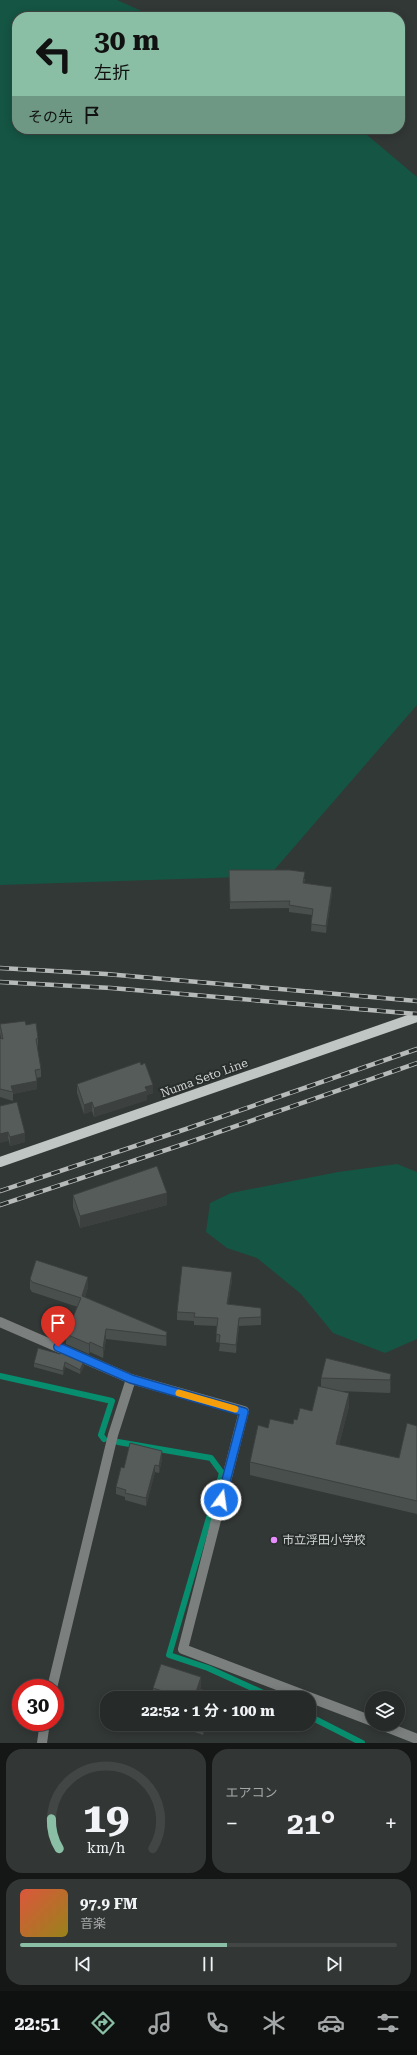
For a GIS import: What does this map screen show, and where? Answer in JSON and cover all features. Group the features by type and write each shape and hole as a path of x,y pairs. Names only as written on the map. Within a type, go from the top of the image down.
{"main road":[{"name":"Numa Seto Line","path":"0,1162 417,1017"}],"street":[{"path":"0,1322 131,1379 244,1412 183,1649 365,1719"},
{"path":"54,1679 114,1435 131,1379"},
{"path":"42,1743 44,1731"},
{"path":"396,1731 417,1739"}],"green space":[{"path":"0,0 117,0 144,12 12,12 12,134 366,134 417,177 417,705 269,876 0,885"},
{"path":"397,1164 417,1172 417,1339 385,1353 333,1333 301,1294 257,1258 227,1248 206,1232 210,1203 231,1193 338,1172"}],"building":[{"path":"229,870 290,870 305,872 303,883 332,887 326,926 311,924 313,909 289,905 290,901 230,902"},
{"path":"25,1021 26,1025 36,1023 38,1038 36,1039 41,1069 35,1070 37,1081 11,1086 13,1092 0,1089 0,1038 3,1039 0,1024"},
{"path":"140,1062 141,1065 145,1063 153,1085 145,1087 147,1091 94,1108 92,1102 84,1105 77,1084"},
{"path":"17,1102 25,1133 10,1137 8,1132 0,1134 0,1106"},
{"path":"157,1166 167,1193 80,1216 73,1195"},
{"path":"36,1260 88,1277 82,1296 167,1332 166,1336 106,1329 103,1348 90,1342 89,1344 66,1334 81,1298 32,1282 30,1279"},
{"path":"182,1266 232,1272 227,1304 261,1308 261,1317 239,1318 236,1345 219,1343 220,1335 216,1334 218,1318 194,1317 195,1313 177,1312"},
{"path":"38,1348 60,1354 61,1351 84,1361 80,1370 65,1362 63,1371 34,1363"},
{"path":"326,1358 391,1374 390,1380 321,1378"},
{"path":"318,1386 349,1393 336,1444 399,1458 407,1423 417,1426 417,1501 250,1462 258,1425 268,1428 270,1419 293,1424 294,1419 297,1420 300,1408 312,1411"},
{"path":"130,1443 162,1451 159,1466 155,1465 146,1498 125,1493 126,1490 116,1487 121,1467 124,1468"},
{"path":"161,1664 201,1677 196,1691 163,1691 153,1688"}],"waterway":[{"path":"0,1376 112,1401 101,1435 104,1439"},
{"path":"118,1442 211,1458 222,1473 169,1655 208,1668 259,1691"},
{"path":"316,1720 362,1743"}],"railway":[{"path":"0,968 106,974 417,1001"},
{"path":"0,982 111,988 417,1014"},
{"path":"0,1191 186,1129 417,1049"},
{"path":"0,1205 190,1142 417,1063"}],"slow traffic":[{"path":"179,1393 235,1409"}],"place":[{"name":"市立浮田小学校","path":"274,1540"}],"route":[{"path":"58,1347 131,1379 244,1412 221,1500"}]}
